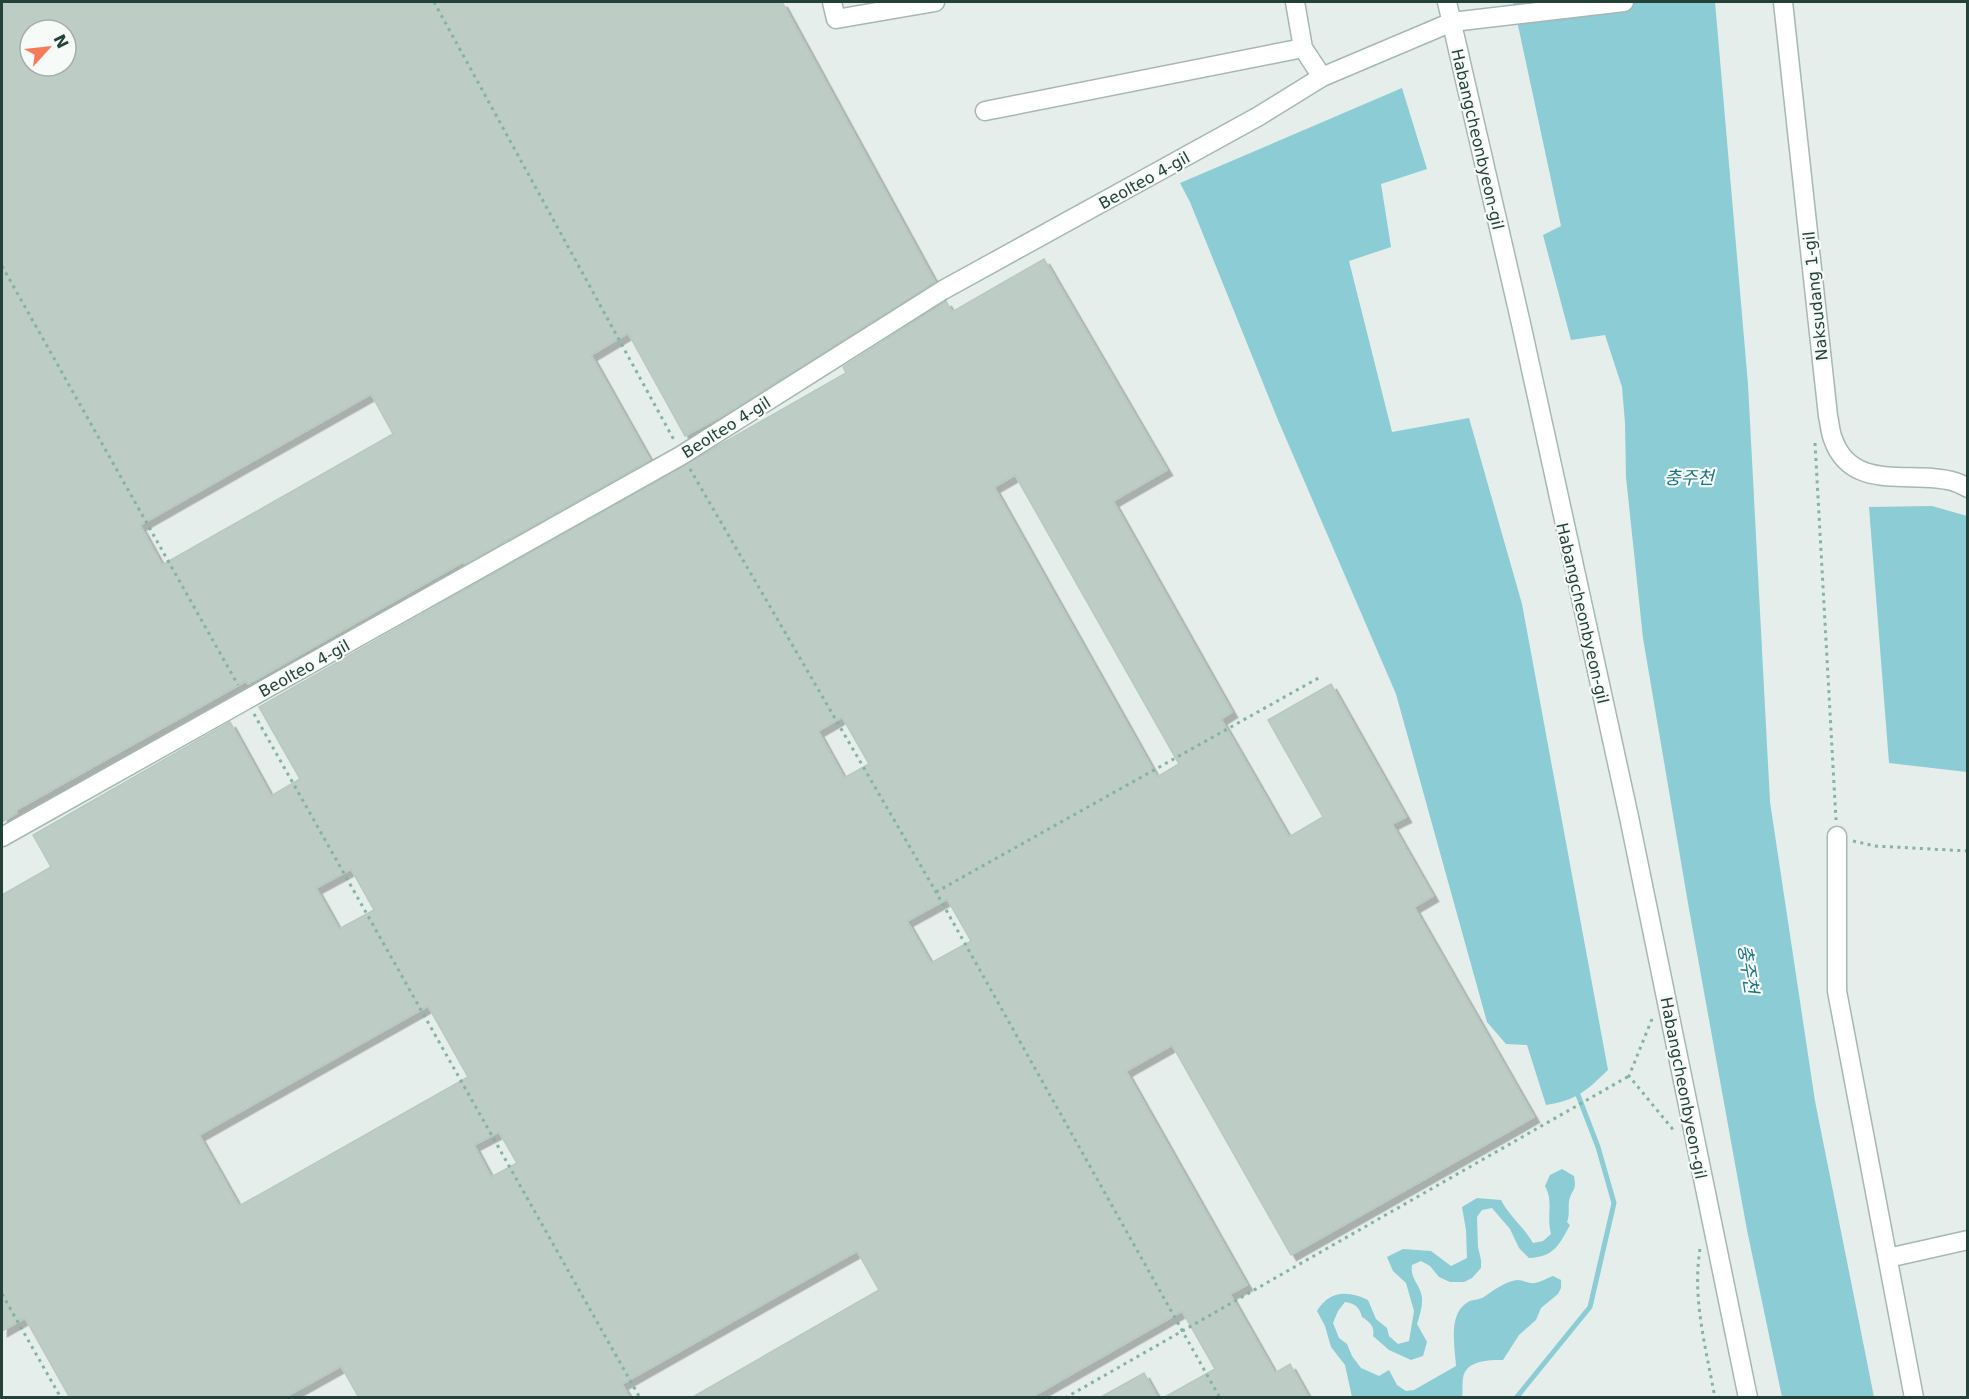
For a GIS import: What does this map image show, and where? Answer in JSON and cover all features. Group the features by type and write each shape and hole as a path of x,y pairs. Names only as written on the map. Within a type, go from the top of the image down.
{"street":[{"path":"832,2 836,19 935,2"},
{"path":"1295,2 1303,48 1322,77"},
{"name":"Habangcheonbyeon-gil","path":"1447,2 1522,328 1629,817 1748,1398"},
{"name":"Beolteo 4-gil","path":"2,837 682,455 943,290 1259,116 1322,77 1452,22 1624,2"},
{"name":"Naksudang 1-gil","path":"1783,2 1825,393 1833,440 1841,454 1852,466 1869,474 1955,482 1968,488"},
{"path":"985,111 1303,48"},
{"path":"1837,836 1837,991 1914,1398"},
{"path":"1888,1258 1968,1240"}],"path":[{"path":"434,2 682,455 936,892 1220,1398"},
{"path":"2,266 640,1398"},
{"path":"1815,436 1837,836 1875,846 1968,851"},
{"path":"936,892 1322,676"},
{"path":"1065,1398 1629,1076 1653,1016"},
{"path":"1629,1076 1677,1135"},
{"path":"1700,1242 1696,1273 1697,1294 1715,1398"},
{"path":"2,1294 61,1398"}],"water":[{"name":"충주천","path":"1513,2 1715,2 1748,384 1770,802 1815,1101 1874,1397 1782,1397 1747,1230 1643,638 1626,477 1622,387 1605,335 1571,340 1543,235 1561,226"},
{"path":"1402,88 1427,169 1381,184 1391,247 1349,261 1392,432 1469,418 1522,604 1608,1070 1580,1094 1546,1105 1527,1045 1506,1044 1487,1022 1396,694 1278,420 1190,202 1180,183"},
{"path":"1932,506 1967,516 1967,772 1889,763 1869,507"},
{"path":"1562,1169 1574,1176 1575,1188 1569,1201 1567,1222 1570,1225 1555,1249 1544,1255 1529,1258 1519,1248 1510,1229 1492,1208 1482,1210 1477,1217 1481,1268 1472,1278 1464,1282 1450,1282 1439,1277 1430,1266 1421,1261 1412,1265 1413,1276 1422,1297 1417,1324 1427,1342 1423,1356 1411,1360 1389,1350 1373,1336 1371,1325 1352,1304 1345,1302 1333,1323 1339,1338 1347,1344 1361,1368 1379,1376 1389,1370 1397,1385 1406,1391 1414,1390 1456,1366 1455,1321 1463,1306 1512,1281 1535,1283 1553,1276 1561,1280 1558,1294 1541,1308 1536,1320 1519,1335 1503,1360 1473,1364 1465,1372 1463,1378 1462,1397 1352,1397 1345,1365 1331,1347 1325,1326 1317,1311 1322,1304 1339,1294 1353,1295 1368,1300 1376,1319 1387,1328 1389,1336 1398,1344 1409,1341 1414,1311 1406,1283 1393,1271 1387,1257 1403,1249 1431,1251 1451,1266 1467,1258 1462,1207 1477,1198 1501,1200 1533,1243 1543,1241 1551,1234 1550,1203 1545,1186 1550,1175"}],"building":[{"path":"2,2 782,2 935,282 736,408 685,436 628,333 591,355 650,460 465,564 463,562 248,684 246,681 16,810 17,813 2,822","holes":["371,394 393,434 162,565 140,525"]},
{"path":"1044,259 1167,470 1113,501 1232,712 1221,719 1289,837 1323,817 1268,720 1331,684 1406,817 1392,824 1433,896 1414,907 1534,1117 1291,1255 1172,1045 1126,1071 1247,1285 1230,1294 1275,1373 1290,1364 1309,1398 1163,1398 1215,1369 1182,1311 1030,1398 691,1398 879,1290 857,1251 622,1384 630,1398 359,1398 341,1366 284,1398 70,1398 25,1318 2,1331 2,895 51,867 33,835 230,722 271,796 300,779 259,707 846,373 843,367 946,301 952,312","holes":["1015,475 1179,764 1157,777 994,487","842,717 869,764 844,778 818,731","351,869 374,910 339,929 316,888","947,899 971,941 931,963 907,921","428,1006 468,1077 239,1206 199,1135","499,1132 517,1163 491,1177 474,1145"]},
{"path":"1144,1373 1158,1398 1099,1398"}],"waterway":[{"path":"1516,1398 1590,1307 1614,1203 1598,1147 1578,1095"}]}
